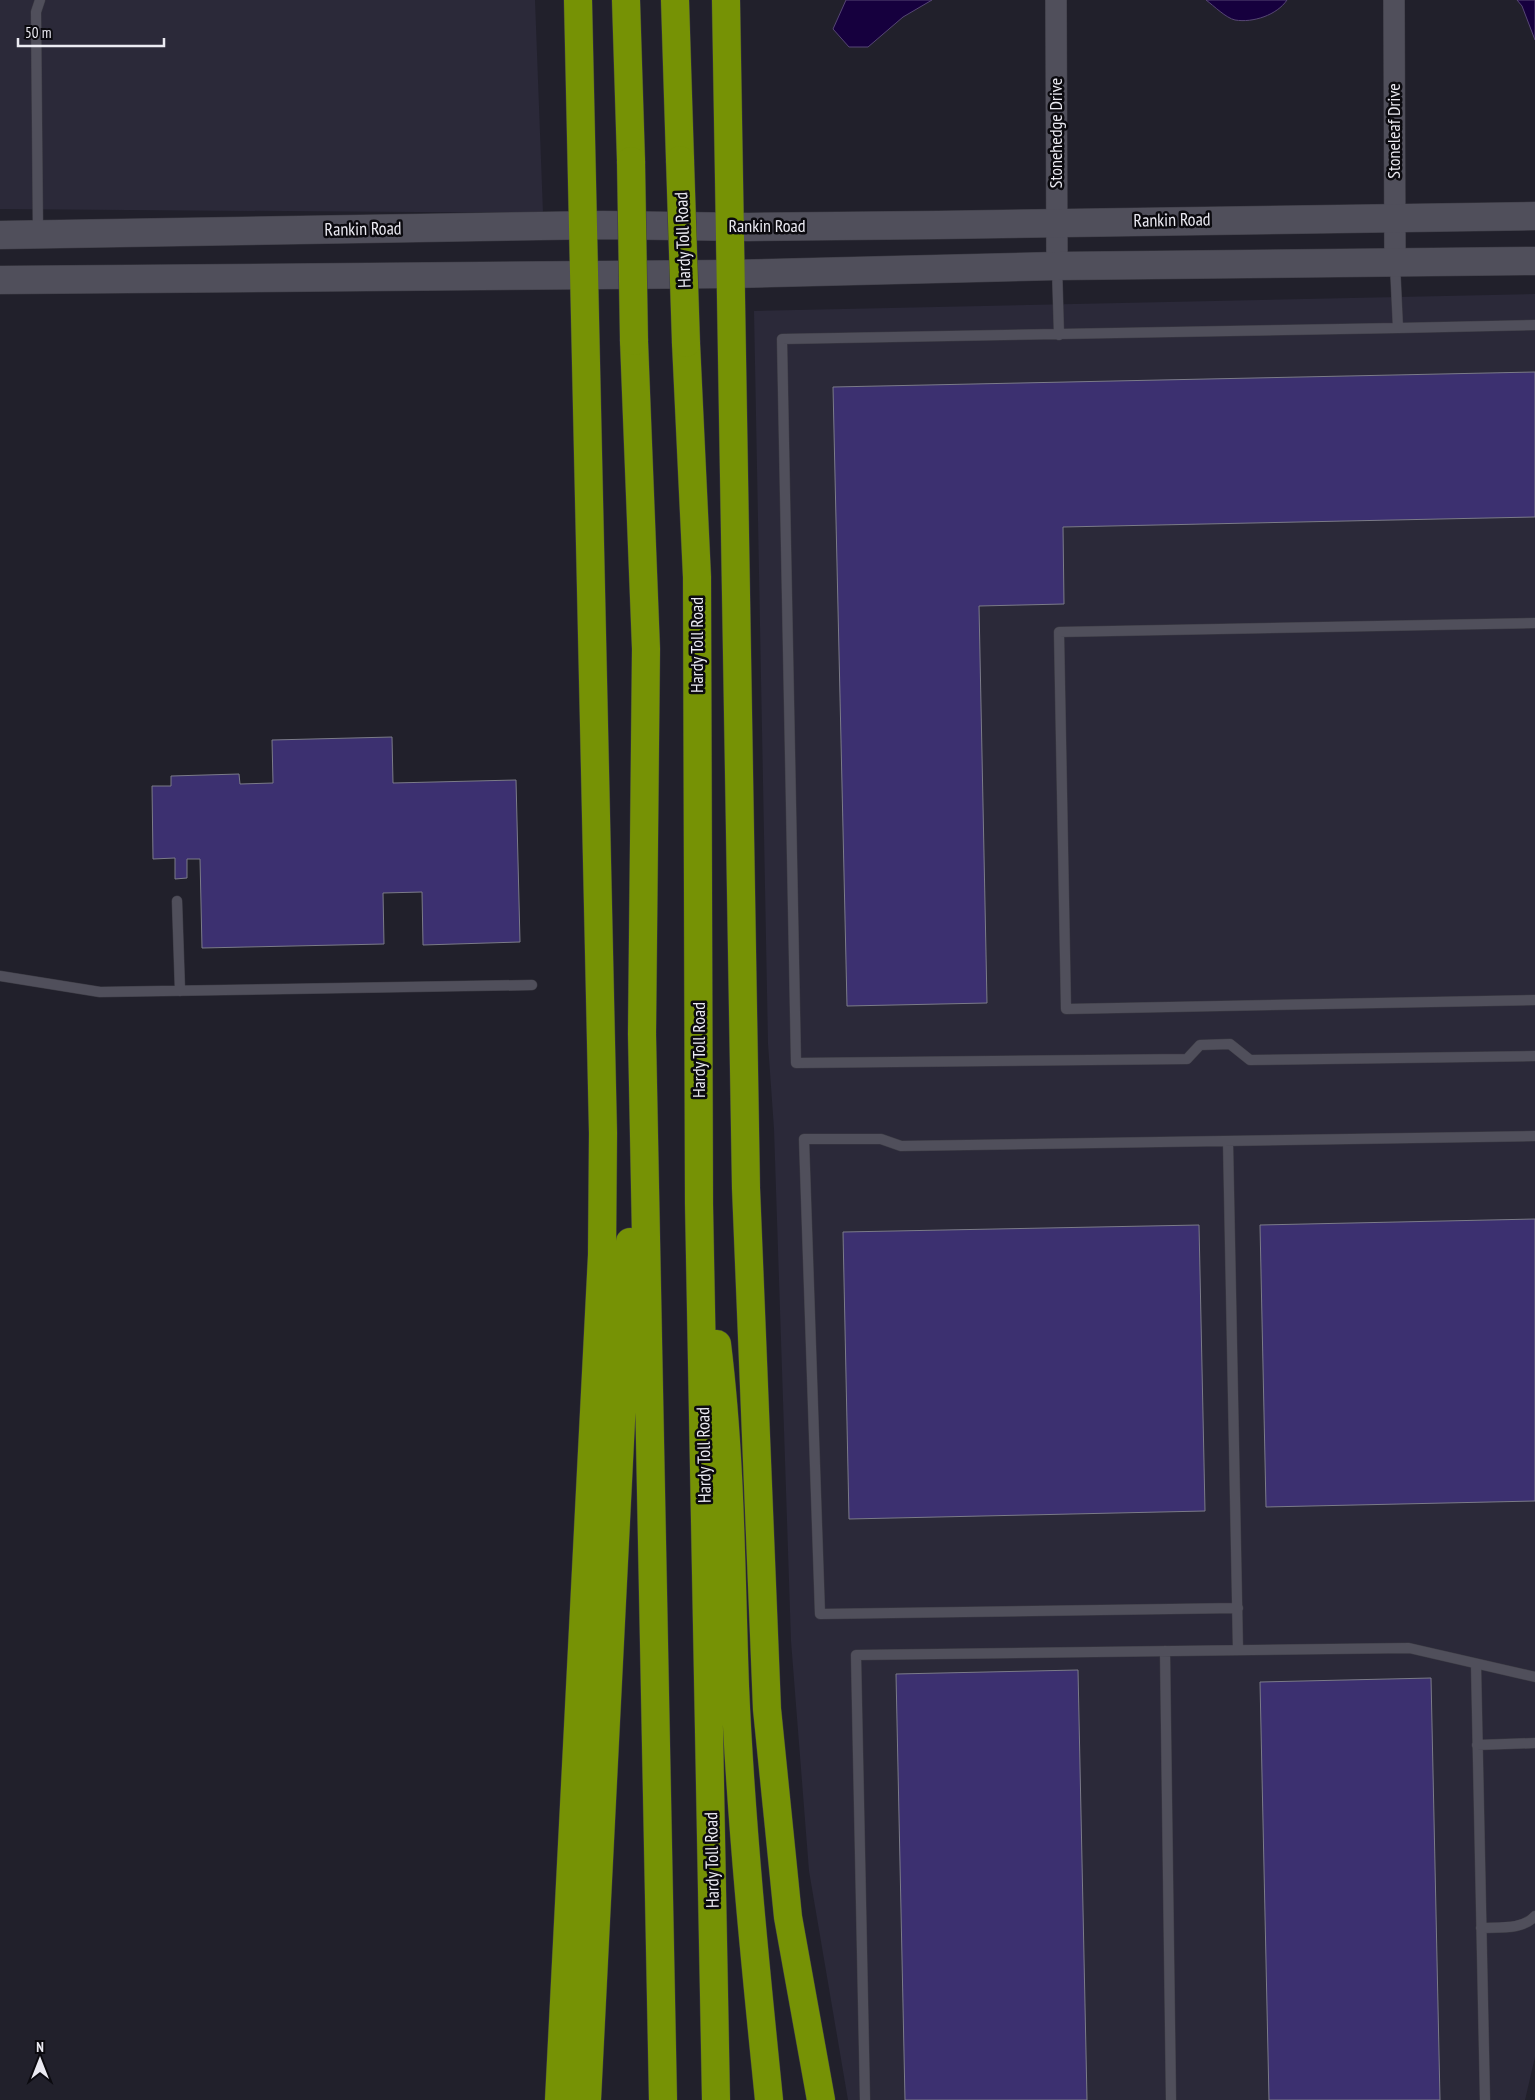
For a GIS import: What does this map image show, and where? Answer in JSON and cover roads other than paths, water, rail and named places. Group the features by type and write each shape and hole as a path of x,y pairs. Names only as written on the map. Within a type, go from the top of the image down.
{"highway":[{"path":"559,2100 602,1256 603,1133 578,0"},
{"path":"626,0 634,341 646,649 642,1034 664,2100"},
{"name":"Hardy Toll Road","path":"675,0 686,343 697,577 699,1204 716,2100"},
{"path":"726,0 746,1188 766,1709 788,1917 821,2100"},
{"path":"587,2100 623,1368 642,1034"},
{"path":"699,1204 725,1409 742,1794 769,2100"}],"main road":[{"name":"Rankin Road","path":"0,235 583,226 938,225 1535,216"},
{"path":"38,235 38,279"},
{"path":"0,280 731,274 1057,266 1535,260"}],"street":[{"name":"Stonehedge Drive","path":"1056,0 1057,266"},
{"name":"Stoneleaf Drive","path":"1394,0 1395,262"}],"lane":[{"path":"38,235 36,12 40,0"},
{"path":"1395,262 1398,328"},
{"path":"1057,266 1059,335"},
{"path":"1535,325 782,339 796,1063 1188,1059 1200,1045 1230,1044 1250,1060 1535,1056"},
{"path":"1535,623 1059,632 1066,1009 1535,1000"},
{"path":"176,901 180,991"},
{"path":"0,976 100,992 532,985"},
{"path":"1238,1608 820,1614 804,1139 881,1139 900,1146 1535,1136"},
{"path":"1228,1141 1238,1650"},
{"path":"865,2100 856,1656 1409,1648 1535,1678"},
{"path":"1165,1651 1171,2100"},
{"path":"1476,1664 1485,2100"},
{"path":"1477,1745 1535,1742"},
{"path":"1482,1928 1519,1926 1531,1921 1535,1916"}]}
